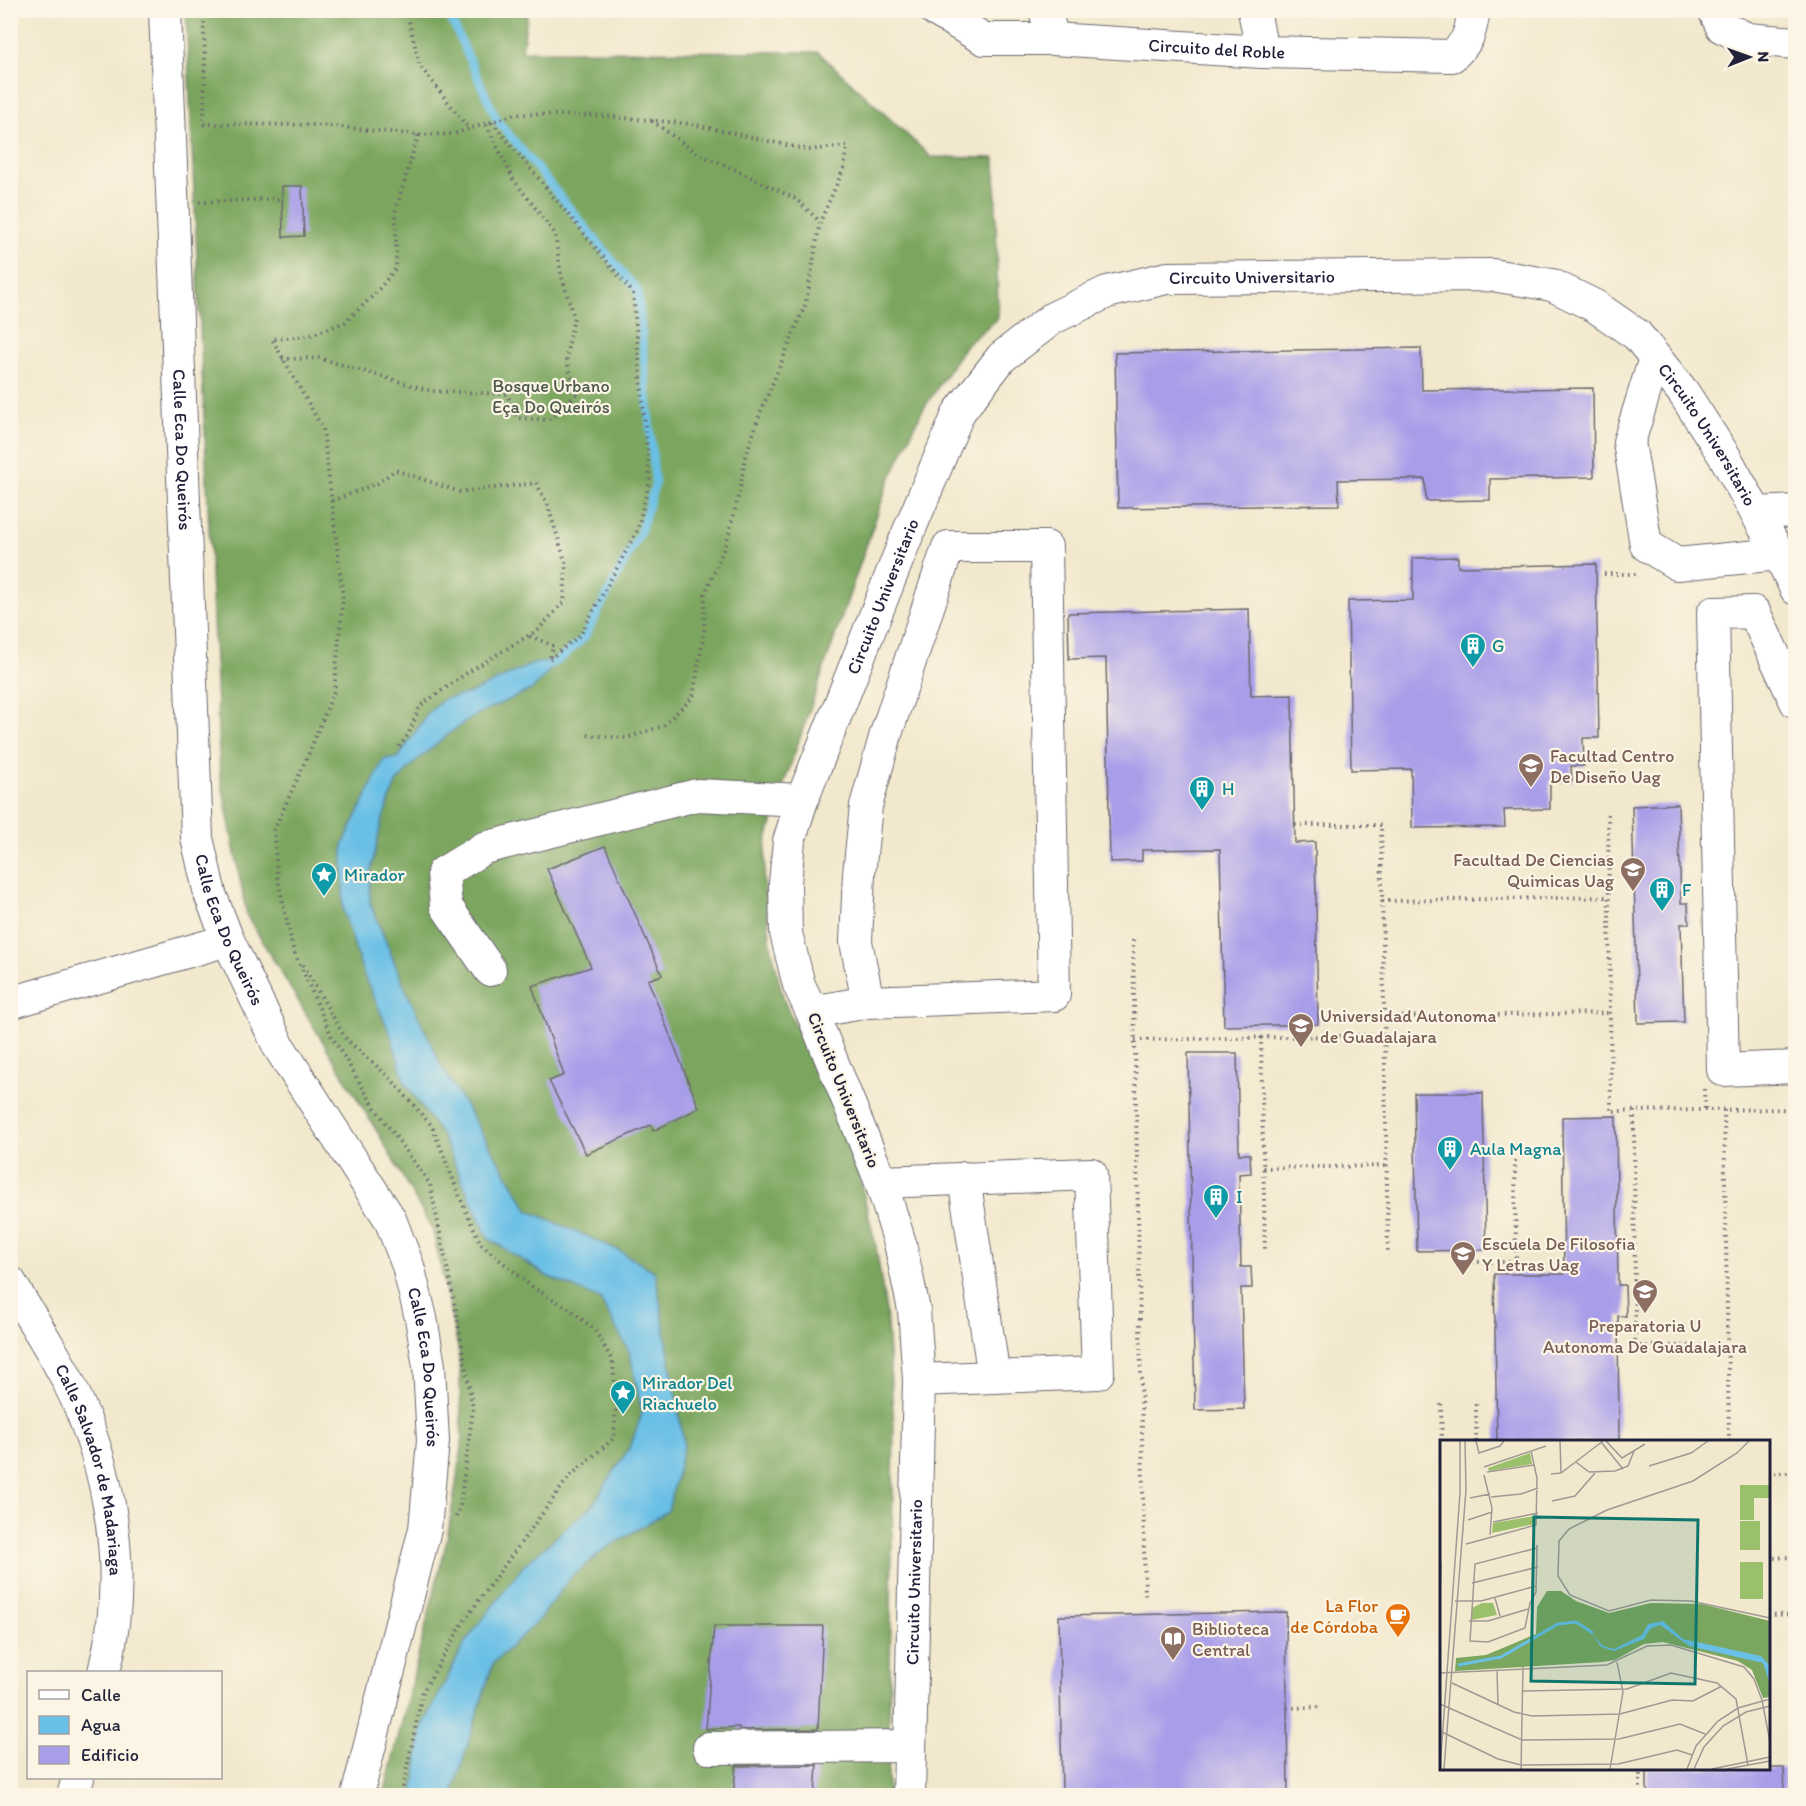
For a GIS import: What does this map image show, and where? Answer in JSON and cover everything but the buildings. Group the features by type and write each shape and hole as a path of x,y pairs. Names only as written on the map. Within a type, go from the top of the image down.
{"street":[{"name":"Calle Eca Do Queirós","path":"165,10 197,838 210,894 228,940 279,1047 390,1219 408,1266 421,1318 429,1366 433,1442 425,1529 357,1796"},
{"name":"Circuito del Roble","path":"935,10 984,39 1049,25 1262,52 1452,56 1480,31"},
{"path":"1254,10 1262,52"},
{"path":"1714,10 1722,27 1748,39 1796,43"},
{"name":"Circuito Universitario","path":"909,1796 919,1380 914,1310 900,1243 881,1182 799,985 786,933 785,883 789,841 802,800 906,538 959,412 1002,357 1053,318 1107,292 1167,278 1492,275 1552,285 1595,306 1637,335 1656,358 1683,392 1725,457 1796,589"},
{"path":"1656,358 1629,442 1646,545 1677,564 1779,554"},
{"path":"1756,513 1796,511"},
{"path":"812,1012 868,1002 1054,995 1046,547 948,547 906,538"},
{"path":"868,1002 856,942 859,874 866,806 886,734 948,547"},
{"path":"1796,702 1754,612 1713,613 1723,1070 1796,1067"},
{"path":"490,970 446,906 443,873 484,848 697,795 802,800"},
{"path":"10,1003 228,940"},
{"path":"881,1182 1090,1174 1098,1373 919,1380"},
{"path":"964,1178 994,1377"},
{"name":"Calle Salvador de Madariaga","path":"10,1282 68,1381 91,1435 106,1492 115,1544 116,1598 104,1671"},
{"path":"709,1748 910,1746"},
{"path":"73,1796 78,1779"}],"path":[{"path":"203,10 204,124 320,125 418,135 453,134 516,114 604,116 691,124 809,150 847,146 844,168 820,222 806,303 755,427 745,458 727,541 705,594 704,633 693,698 663,726 626,738 586,735"},
{"path":"406,10 420,66 469,129"},
{"path":"652,121 698,154 796,199 820,222"},
{"path":"492,122 633,293 650,480 637,531 581,634 550,659 554,646 529,635"},
{"path":"282,358 319,358 431,391 507,394 517,418 549,420 576,394 566,357 574,317 561,274 555,234 513,179 486,124"},
{"path":"401,1796 423,1690 466,1618 569,1477 614,1438 616,1405 613,1362 595,1330 570,1309 532,1287 481,1244 432,1126 391,1079 346,1039 293,949 277,875 274,830 334,690 343,597 323,429 272,339 309,336 345,322 375,294 396,268 396,210 418,135"},
{"path":"172,203 282,199"},
{"path":"332,501 378,483 395,470 460,492 536,483 547,503 566,564 564,602 538,630 468,672 420,706 408,735 397,750"},
{"path":"1608,814 1611,1111 1796,1109"},
{"path":"1295,825 1381,825 1388,1252"},
{"path":"1382,902 1609,897"},
{"path":"1133,940 1144,1598"},
{"path":"1384,1017 1610,1013"},
{"path":"1135,1040 1384,1035"},
{"path":"1261,1037 1265,1253"},
{"path":"1724,1110 1730,1440"},
{"path":"1634,1111 1635,1346 1728,1346"},
{"path":"1472,1262 1516,1262 1515,1158"},
{"path":"1263,1168 1386,1166"},
{"path":"1441,1404 1442,1440"},
{"path":"1476,1404 1476,1440"},
{"path":"1770,1473 1796,1473"},
{"path":"1770,1558 1796,1557"},
{"path":"1770,1615 1796,1614"},
{"path":"1287,1708 1323,1707"},
{"path":"1640,1770 1640,1796"}],"green space":[{"name":"Bosque Urbano Eça Do Queirós","path":"186,11 528,11 522,51 818,52 931,157 995,158 998,318 965,346 922,411 887,486 777,804 766,844 764,882 771,946 784,1001 830,1098 860,1179 876,1247 886,1311 894,1425 888,1795 384,1795 447,1539 462,1447 459,1352 433,1231 378,1133 247,916 220,775"}],"water":[{"path":"559,660 533,689 478,714 451,732 416,761 396,783 381,824 370,875 370,903 405,988 442,1067 529,1211 618,1250 655,1272 684,1444 668,1511 605,1549 571,1577 535,1624 493,1663 452,1795 413,1795 422,1728 466,1641 524,1565 592,1506 631,1445 642,1413 630,1353 600,1299 547,1276 488,1238 442,1136 405,1083 390,1033 363,973 343,910 343,845 384,759 398,758 428,713 444,699 471,693 532,664"}],"waterway":[{"path":"447,10 497,120 638,291 655,484 640,533 584,638 559,660 551,664"}],"place":[{"name":"G","path":"1473,669"},
{"name":"Facultad Centro De Diseño Uag","path":"1531,789"},
{"name":"H","path":"1202,812"},
{"name":"Facultad De Ciencias Quimicas Uag","path":"1633,893"},
{"name":"Mirador","path":"324,898"},
{"name":"F","path":"1662,913"},
{"name":"Universidad Autonoma de Guadalajara","path":"1301,1049"},
{"name":"Aula Magna","path":"1450,1172"},
{"name":"I","path":"1216,1220"},
{"name":"Escuela De Filosofia Y Letras Uag","path":"1463,1277"},
{"name":"Preparatoria U Autonoma De Guadalajara","path":"1645,1315"},
{"name":"Mirador Del Riachuelo","path":"623,1416"},
{"name":"La Flor de Córdoba","path":"1398,1639"},
{"name":"Biblioteca Central","path":"1173,1662"}]}
